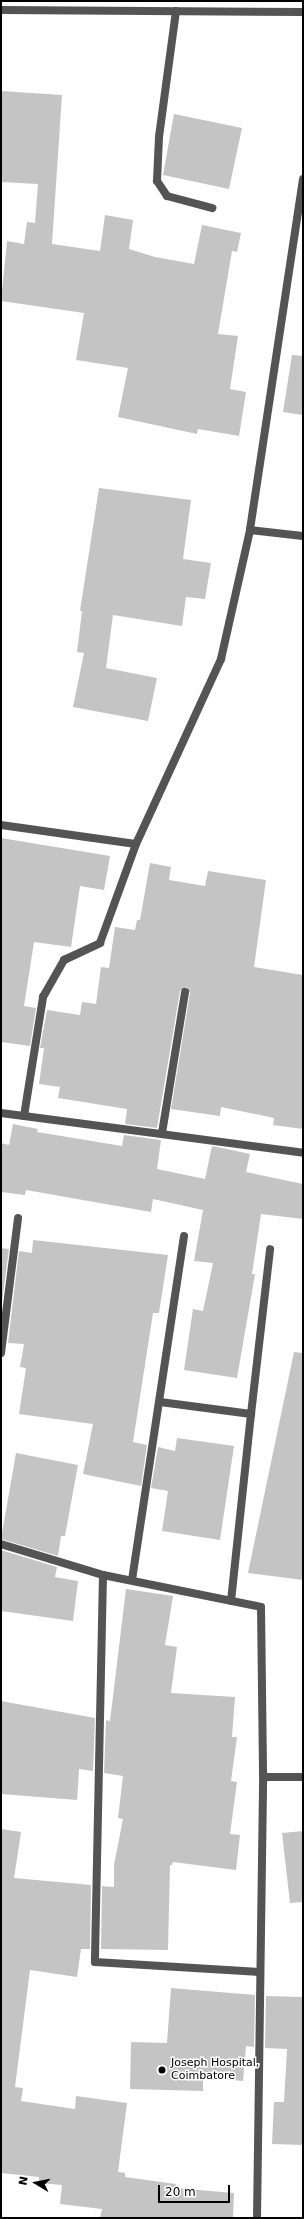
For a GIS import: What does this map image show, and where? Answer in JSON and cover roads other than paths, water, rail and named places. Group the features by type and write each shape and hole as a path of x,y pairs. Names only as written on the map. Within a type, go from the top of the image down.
{"street":[{"path":"1,10 303,12"},
{"path":"176,11 158,137 157,181 167,196 212,208"},
{"path":"24,1116 43,997 64,960 100,943 136,844 221,659 250,530 303,179"},
{"path":"250,530 303,536"},
{"path":"1,825 136,844"},
{"path":"162,1133 185,992"},
{"path":"1,1113 162,1133 303,1153"},
{"path":"1,1353 18,1218"},
{"path":"132,1580 184,1236"},
{"path":"231,1601 270,1248"},
{"path":"160,1402 251,1414"},
{"path":"1,1544 103,1575 261,1607 263,1777 257,2218"},
{"path":"103,1575 95,1962 260,1972"},
{"path":"263,1777 303,1777"}],"place":[{"name":"Joseph Hospital, Coimbatore","path":"162,2070"}]}
